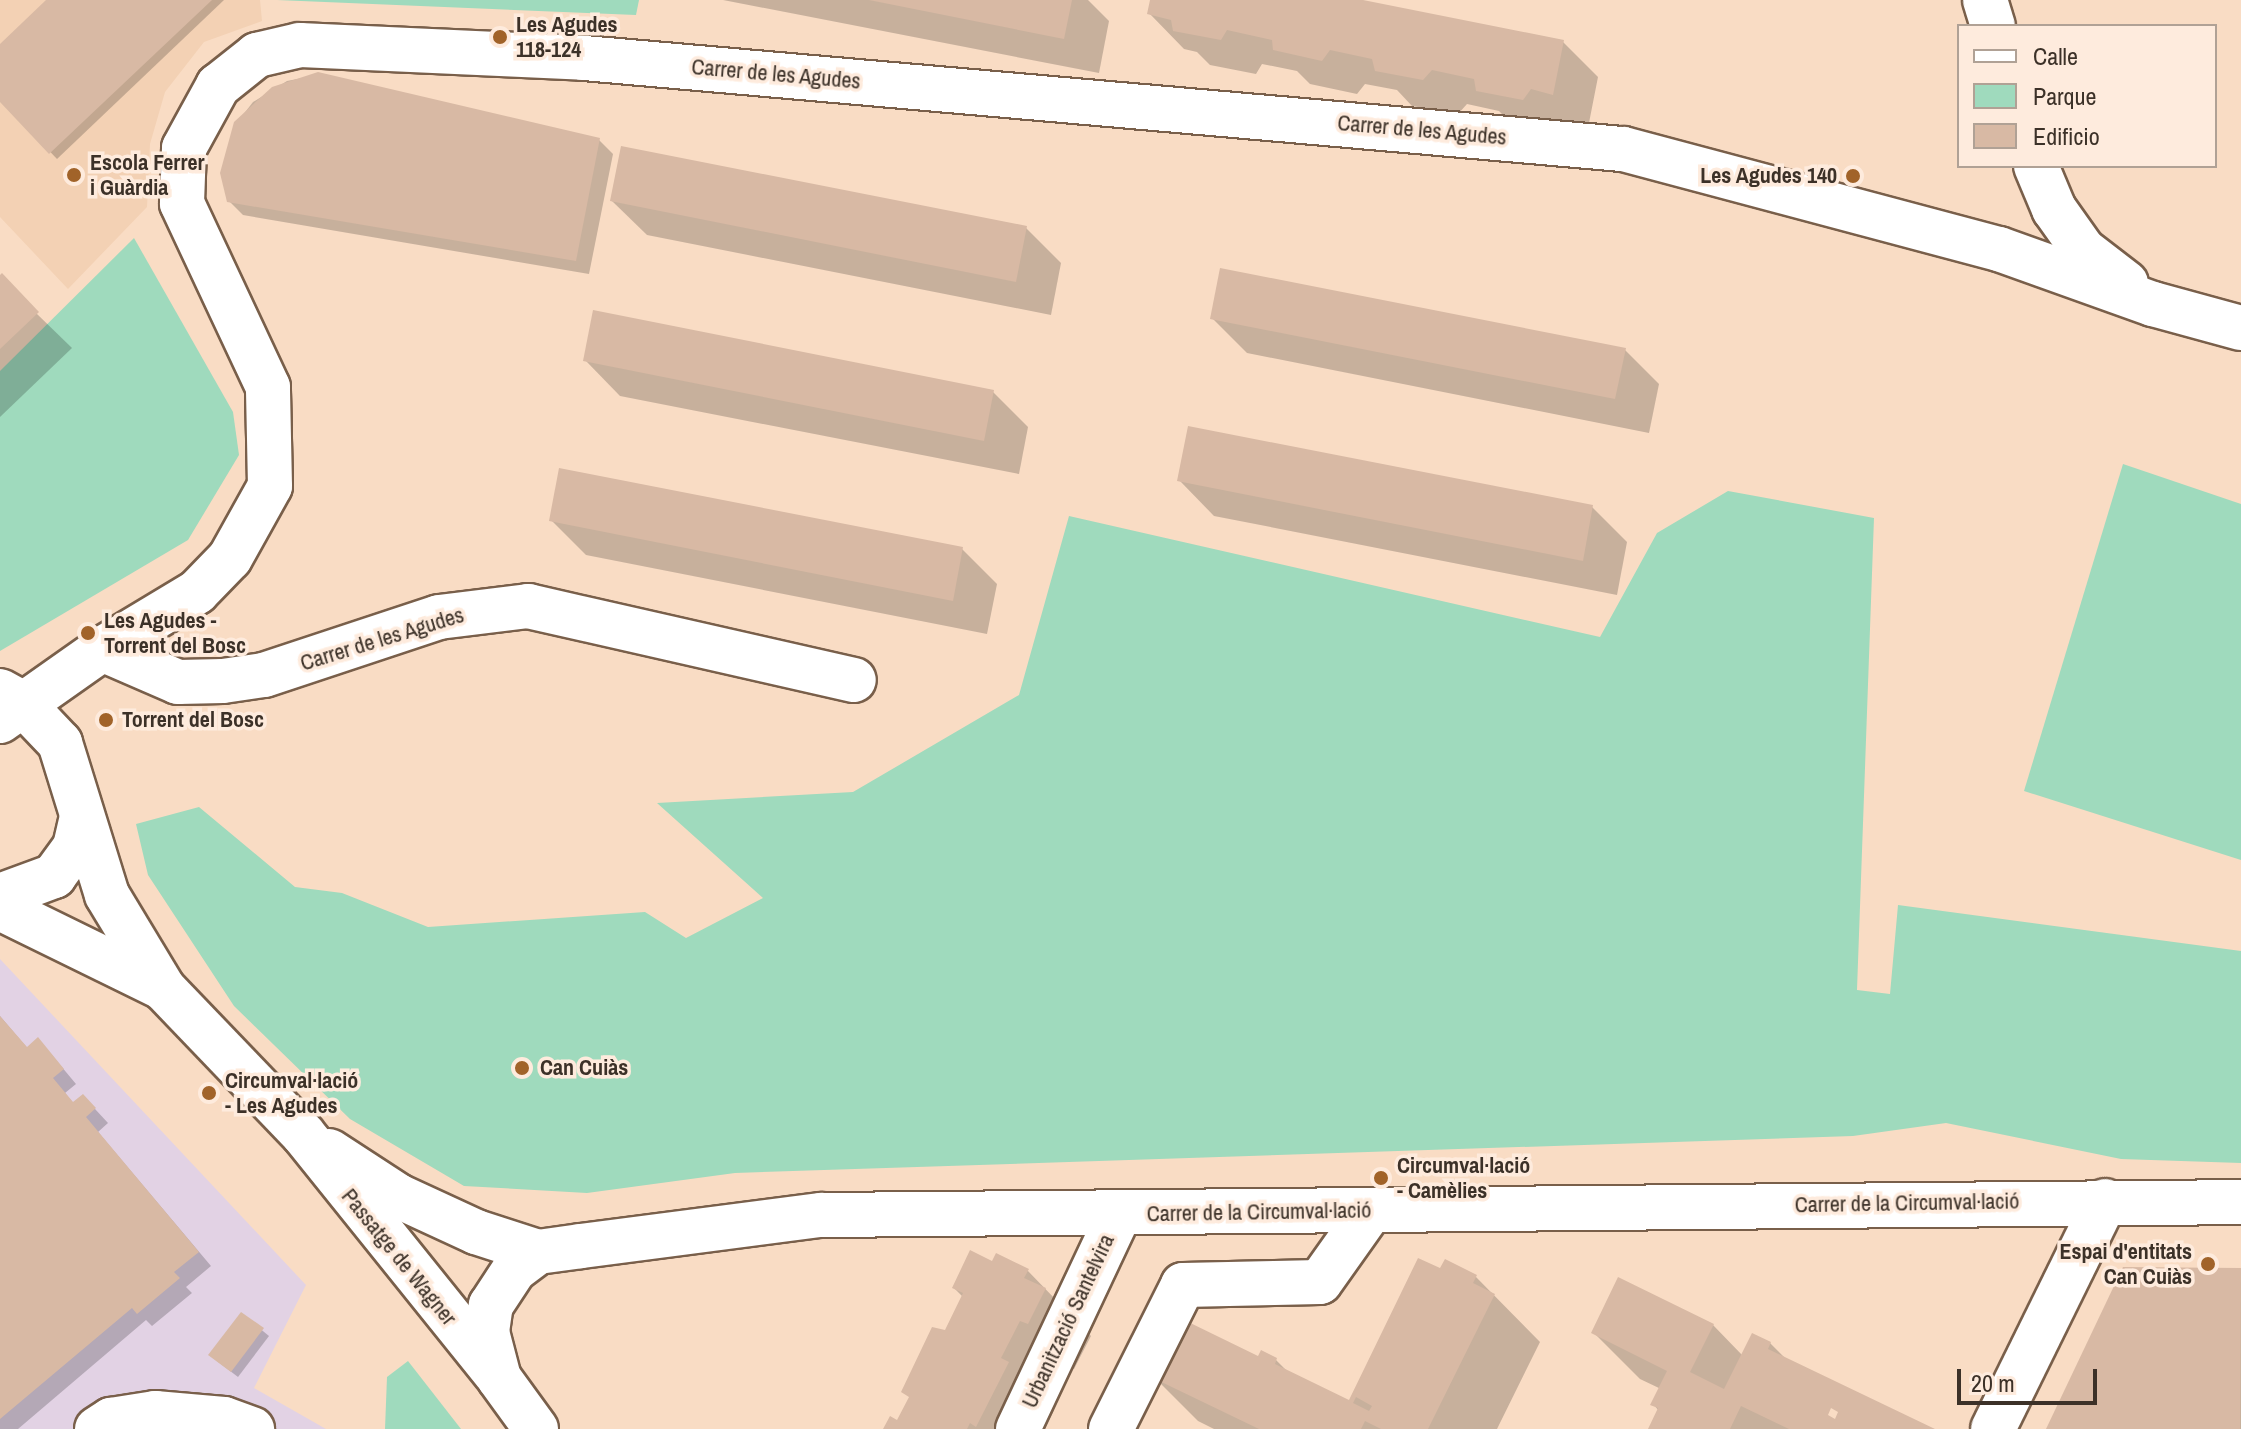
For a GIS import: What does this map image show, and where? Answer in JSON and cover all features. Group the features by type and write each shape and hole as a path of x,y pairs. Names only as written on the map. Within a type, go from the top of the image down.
{"street":[{"path":"1985,0 1992,24"},
{"name":"Carrer de les Agudes","path":"163,988 107,895 60,743 8,705 197,592 230,558 270,486 268,387 182,203 184,148 218,86 257,55 300,45 584,58 1623,149 1999,249 2153,304 2241,328"},
{"path":"1999,249 2023,223 2034,168"},
{"path":"2035,168 2054,209 2083,250 2153,304"},
{"name":"Carrer de les Agudes","path":"102,649 178,682 223,681 264,675 439,617 528,606 854,680"},
{"path":"0,896 54,876 75,847 82,817"},
{"path":"0,908 163,988"},
{"name":"Passatge de Wagner","path":"163,988 303,1134 499,1378"},
{"name":"Passatge de Wagner","path":"303,1134 398,1196 476,1232 538,1252"},
{"path":"1993,1429 2105,1201"},
{"name":"Carrer de la Circumval·lació","path":"538,1252 821,1215 2241,1202"},
{"path":"1111,1429 1183,1285 1320,1282 1371,1210"},
{"name":"Urbanització Santelvira","path":"1018,1429 1119,1214"},
{"path":"536,1429 499,1378 487,1332 491,1305 514,1270 538,1252"},
{"path":"97,1429 111,1420 155,1413 224,1419 252,1429"}],"shaded area":[{"name":"Escola Ferrer i Guàrdia","path":"0,0 260,0 262,21 204,42 165,92 150,144 147,207 68,289 0,217"},
{"path":"0,959 306,1285 254,1388 326,1429 0,1429"}],"green space":[{"path":"277,0 639,0 636,15"},
{"path":"134,238 233,412 239,455 188,540 0,651 0,371"},
{"path":"2123,464 2241,504 2241,860 2024,791"},
{"path":"1728,491 1874,518 1857,990 1890,994 1898,905 2241,951 2241,1163 2121,1159 1946,1123 1853,1136 735,1173 587,1193 464,1186 350,1119 234,1006 148,875 136,824 199,807 295,887 342,893 428,927 645,912 686,938 763,898 657,803 853,792 1019,695 1069,516 1600,637 1657,533"},
{"path":"408,1361 461,1429 385,1429 387,1377"}],"building":[{"path":"46,0 212,0 49,154 0,102 0,44"},
{"path":"869,0 1072,0 1064,39"},
{"path":"1150,0 1363,0 1564,40 1553,95 1531,89 1523,100 1476,91 1474,79 1432,70 1423,80 1375,71 1372,59 1330,50 1322,61 1273,50 1272,40 1227,30 1221,40 1173,31 1171,20 1147,14"},
{"path":"318,72 600,138 576,261 227,202 220,173 234,122 272,87"},
{"path":"621,146 1027,226 1016,282 610,201"},
{"path":"1220,268 1626,348 1615,399 1210,319"},
{"path":"2,273 39,312 0,349 0,275"},
{"path":"593,310 994,390 984,441 583,361"},
{"path":"1188,426 1593,505 1583,561 1177,481"},
{"path":"559,468 963,547 953,601 549,521"},
{"path":"0,1016 27,1047 38,1037 64,1069 53,1078 73,1102 83,1094 96,1108 86,1117 199,1252 174,1272 180,1278 137,1314 132,1308 0,1419"},
{"path":"970,1250 992,1261 996,1253 1029,1269 1024,1278 1046,1288 1028,1324 1020,1321 1001,1358 1009,1362 976,1427 970,1423 967,1429 883,1429 890,1416 897,1420 909,1397 901,1392 932,1327 945,1330 963,1293 952,1288"},
{"path":"1418,1258 1440,1268 1445,1259 1477,1275 1473,1283 1495,1294 1428,1429 1381,1429 1365,1421 1361,1429 1259,1429 1149,1376 1178,1317 1258,1356 1261,1350 1277,1358 1275,1364 1349,1400","holes":["1356,1397 1372,1406 1369,1411 1353,1403"]},
{"path":"2123,1267 2241,1268 2240,1429 2046,1429"},
{"path":"1618,1277 1714,1324 1690,1372 1724,1389 1752,1333 1771,1342 1768,1349 1935,1429 1789,1429 1741,1406 1730,1429 1648,1429 1658,1408 1650,1405 1667,1371 1591,1333","holes":["1831,1408 1838,1412 1835,1419 1828,1415"]},
{"path":"241,1312 264,1328 231,1372 208,1355"}],"place":[{"name":"Les Agudes 118-124","path":"500,37"},
{"name":"Escola Ferrer i Guàrdia","path":"74,175"},
{"name":"Les Agudes 140","path":"1853,176"},
{"name":"Les Agudes - Torrent del Bosc","path":"88,633"},
{"name":"Torrent del Bosc","path":"106,720"},
{"name":"Can Cuiàs","path":"522,1068"},
{"name":"Circumval·lació - Les Agudes","path":"209,1093"},
{"name":"Circumval·lació - Camèlies","path":"1381,1178"},
{"name":"Espai d'entitats Can Cuiàs","path":"2208,1264"}]}
